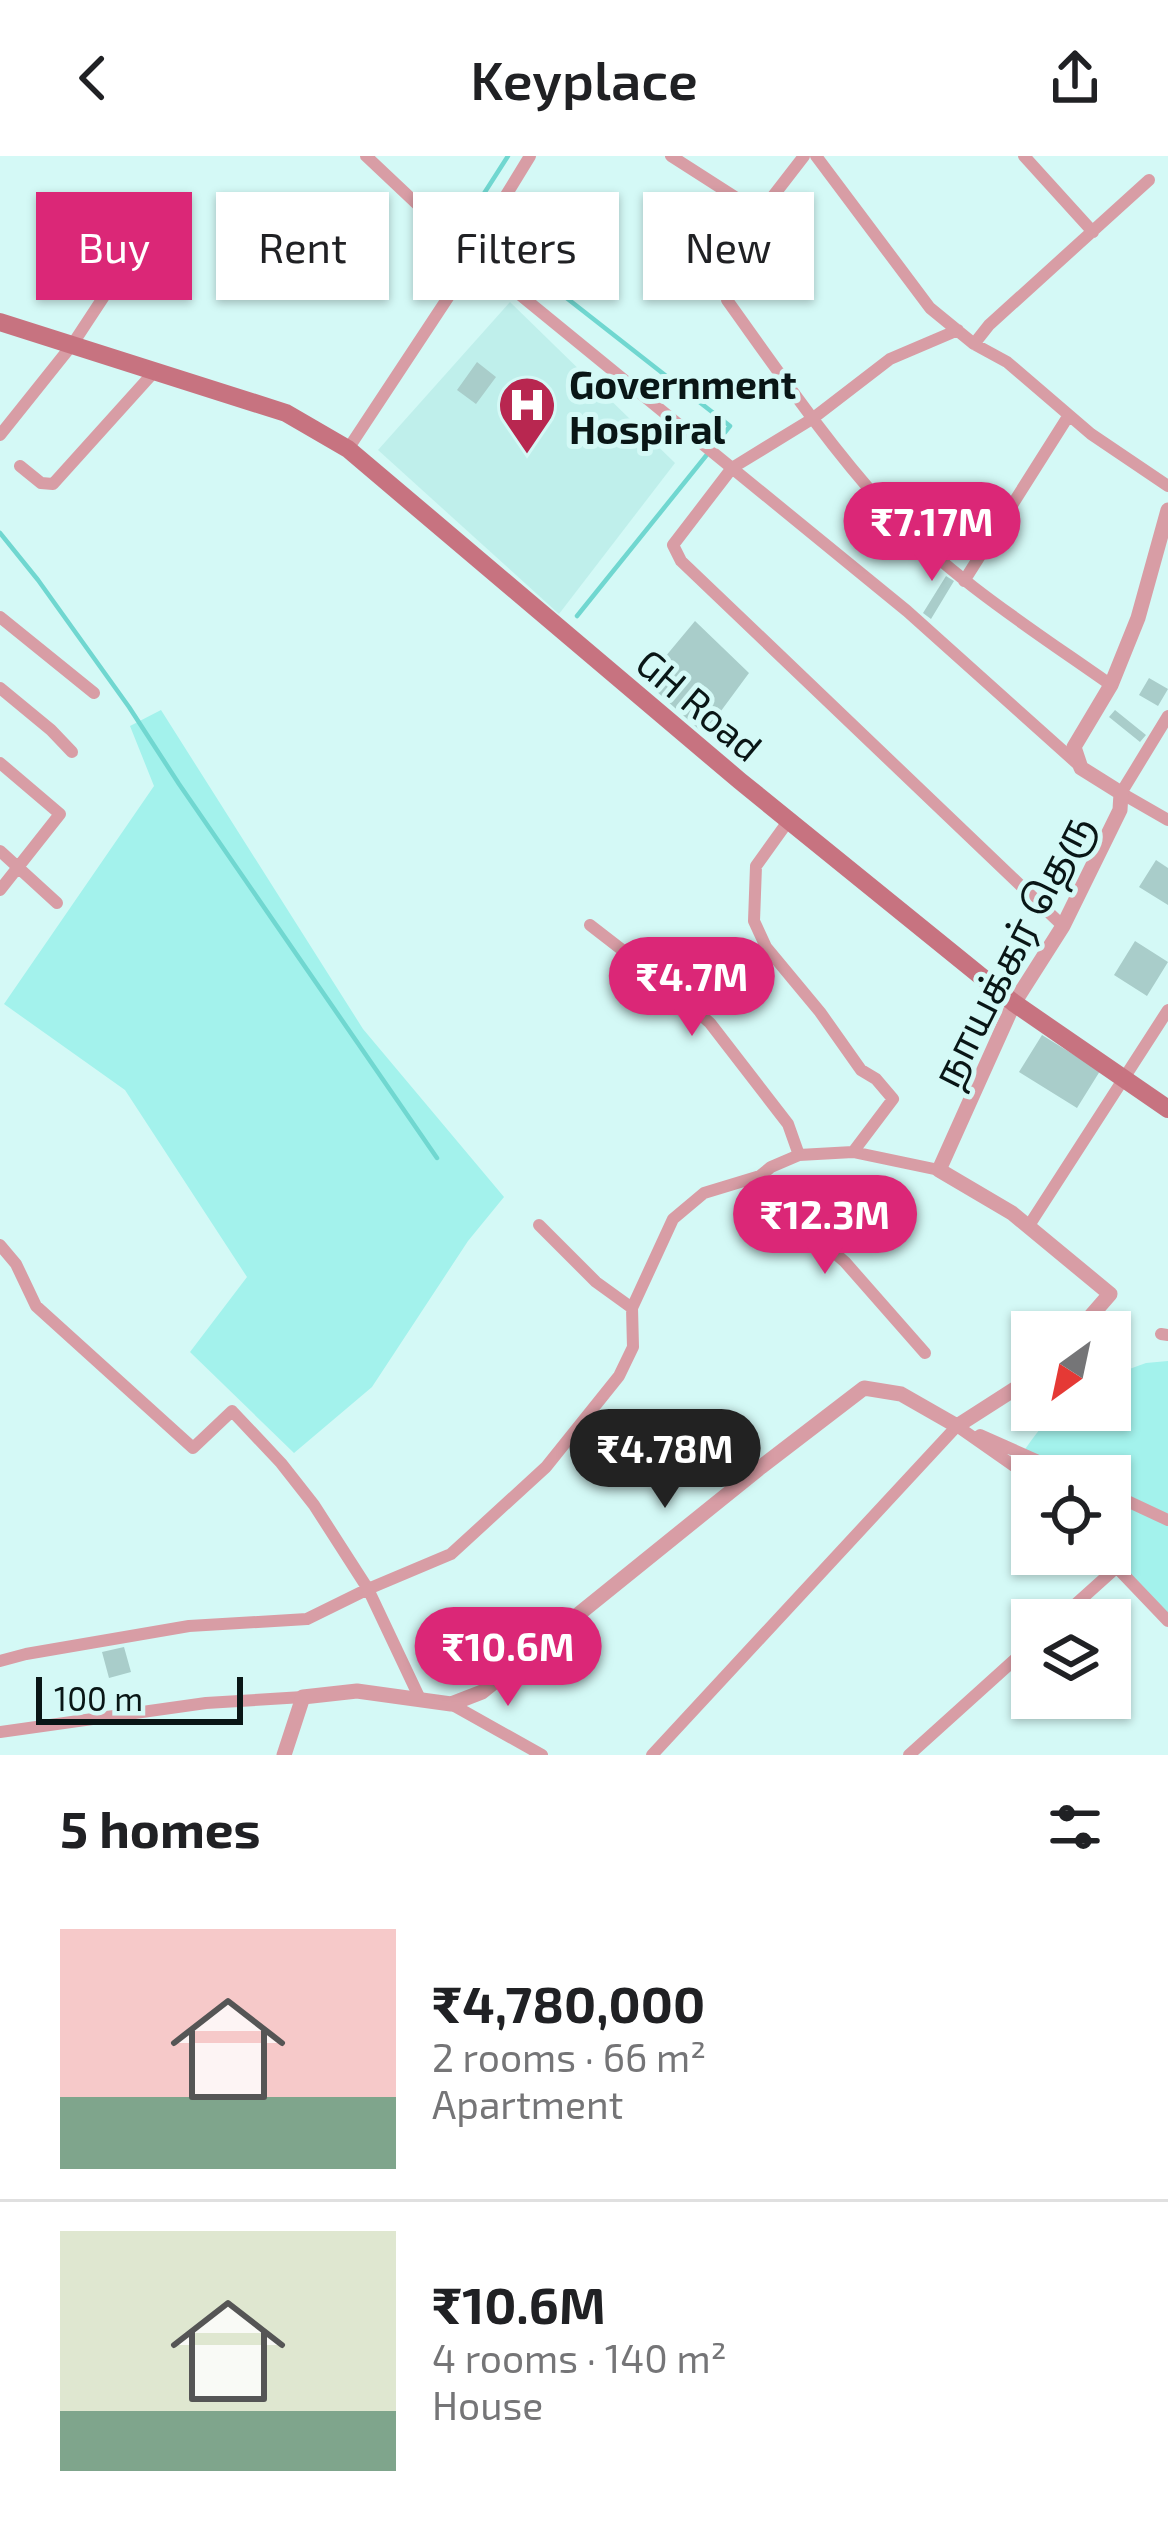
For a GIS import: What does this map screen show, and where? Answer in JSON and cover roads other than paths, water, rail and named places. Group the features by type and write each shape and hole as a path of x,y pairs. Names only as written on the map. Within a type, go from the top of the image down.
{"main road":[{"name":"GH Road","path":"0,322 286,413 348,449 1014,1003 1168,1108"}],"street":[{"path":"366,156 413,200"},
{"path":"508,192 530,156"},
{"path":"671,156 727,192"},
{"path":"776,192 804,156"},
{"path":"816,156 930,308 974,344 1007,362 1091,434 1168,486"},
{"path":"1024,156 1093,232"},
{"path":"974,344 989,325 1149,180"},
{"path":"0,435 101,300"},
{"path":"348,449 446,300"},
{"path":"526,300 907,611 1081,768"},
{"path":"728,300 812,418 887,509 964,580 1111,685"},
{"path":"958,330 890,358 812,418 732,468 673,544 681,561 1063,926"},
{"path":"20,466 41,483 53,484 154,372"},
{"path":"964,580 1069,416"},
{"name":"நாயக்கர் தெரு","path":"939,1170 1014,1003 1063,926 1120,810 1121,793 1081,768 1074,747 1111,685 1138,618 1168,510"},
{"path":"0,616 94,693"},
{"path":"0,688 72,752"},
{"path":"1168,716 1121,793 1168,820"},
{"path":"0,763 61,814 0,890"},
{"path":"789,820 756,866 754,921 766,947 862,1070 893,1100 853,1152"},
{"path":"0,851 57,903"},
{"path":"590,925 710,1023 788,1124 799,1155"},
{"path":"1028,1227 1168,1010"},
{"path":"0,1661 189,1627 307,1619 451,1554 546,1468 619,1376 633,1347 632,1308 673,1219 704,1193 760,1176 799,1155 853,1152 939,1170 1012,1214 1110,1294 1095,1311"},
{"path":"760,1176 925,1352"},
{"path":"539,1226 596,1282 632,1308"},
{"path":"0,1245 16,1264 36,1306 194,1448 232,1411 314,1505 368,1589 421,1701"},
{"path":"451,1704 482,1693 864,1388 901,1394 1011,1464"},
{"path":"652,1755 957,1426 1011,1391"},
{"path":"957,1426 1024,1455"},
{"path":"1131,1503 1168,1520"},
{"path":"1081,1599 1108,1575"},
{"path":"1125,1575 1168,1621"},
{"path":"909,1755 1011,1662"},
{"path":"1,1733 206,1703 357,1691 451,1704 542,1755"},
{"path":"284,1755 303,1696"}],"waterway":[{"path":"508,156 467,220 730,426 577,616"},
{"path":"0,533 129,707 437,1158"}],"place":[{"name":"Government Hospiral","path":"527,456"}]}
